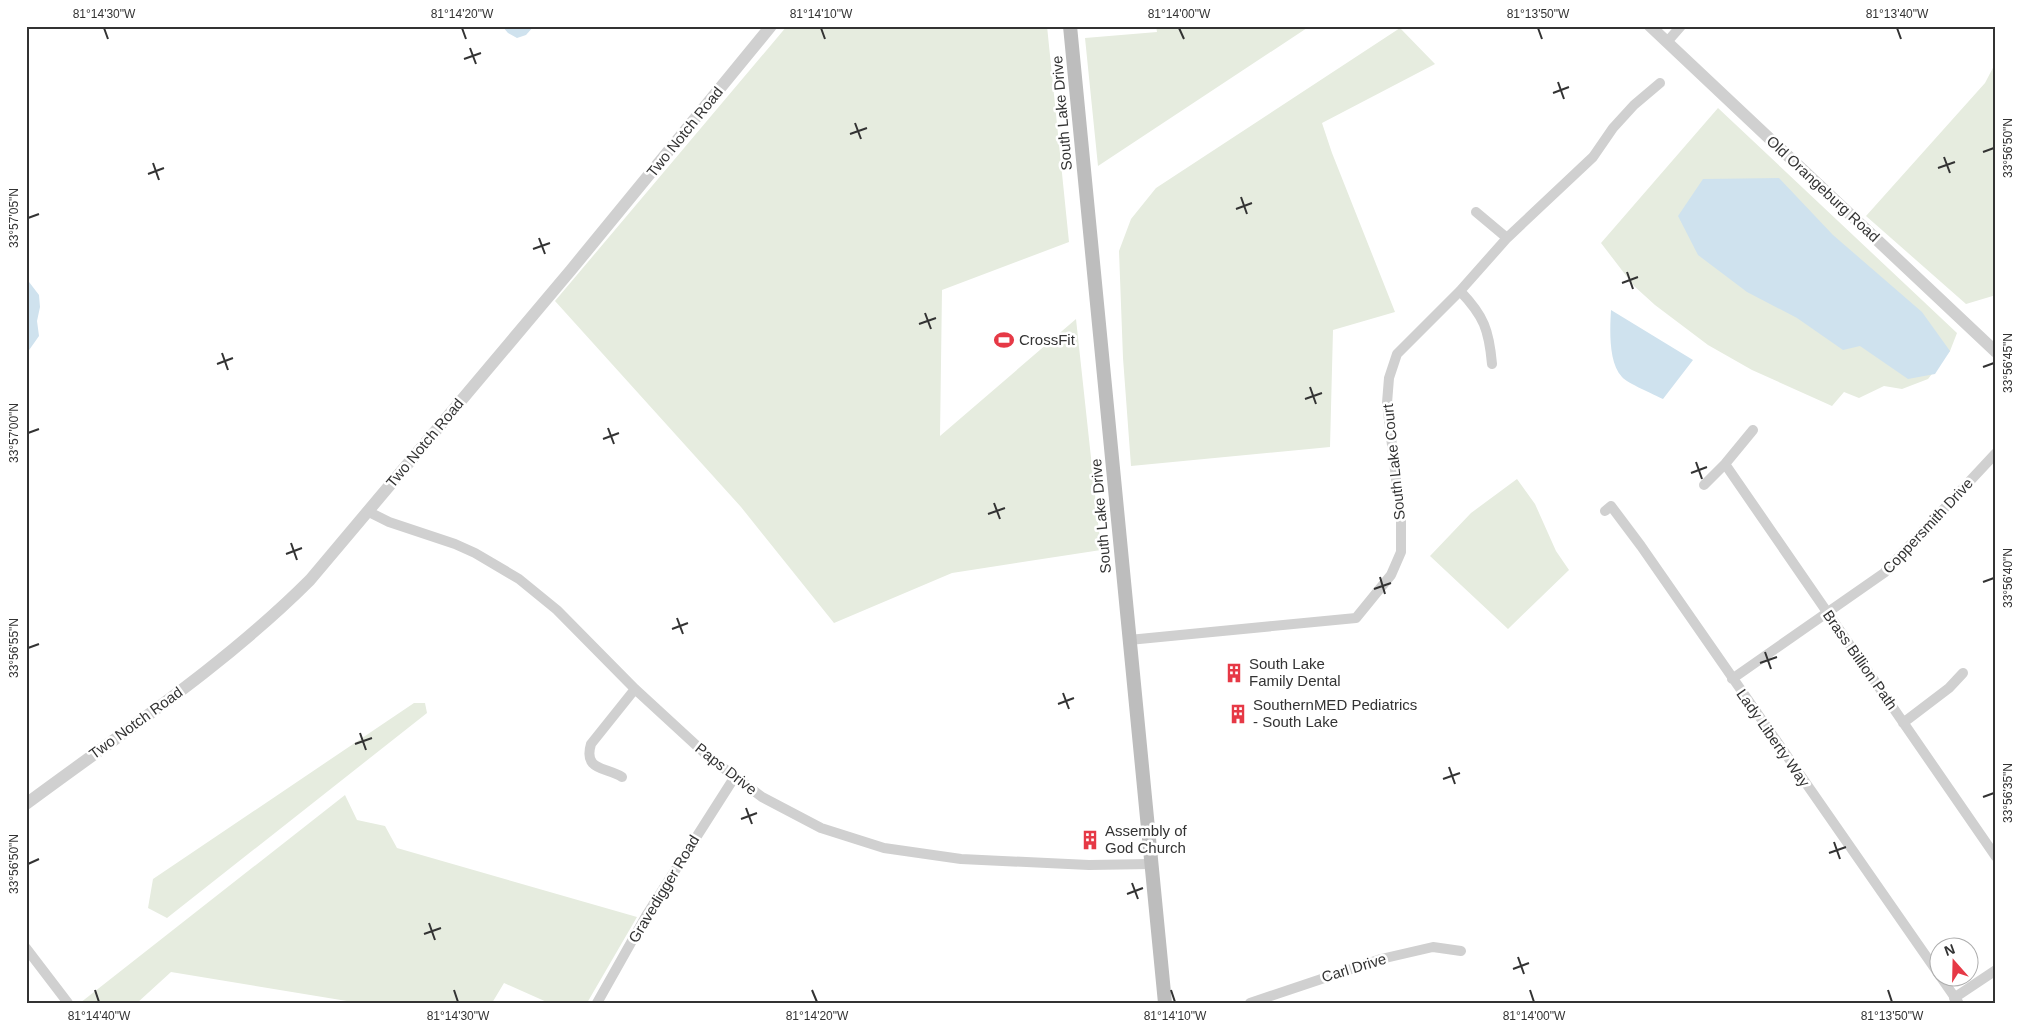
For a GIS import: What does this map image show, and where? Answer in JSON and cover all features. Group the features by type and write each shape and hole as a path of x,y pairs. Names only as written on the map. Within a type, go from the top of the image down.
{"main road":[{"name":"South Lake Drive","path":"1070,26 1165,1003"}],"street":[{"name":"Two Notch Road","path":"26,804 176,695 276,615 310,580 369,512 771,26"},
{"name":"Old Orangeburg Road","path":"1650,26 1996,352"},
{"path":"1667,42 1681,26"},
{"name":"South Lake Court","path":"1129,640 1356,618 1391,575 1401,552 1401,521 1387,403 1389,378 1397,354 1460,291 1507,238 1593,157 1613,128 1634,105 1660,83"},
{"path":"1476,212 1507,238"},
{"path":"1460,291 1471,302 1488,331 1492,364"},
{"path":"1704,485 1725,464 1753,430"},
{"name":"Coppersmith Drive","path":"1732,680 1884,574 1996,453"},
{"name":"Brass Billion Path","path":"1725,464 1996,857"},
{"name":"Lady Liberty Way","path":"1605,511 1611,506 1641,546 1732,680 1930,962"},
{"name":"Paps Drive","path":"369,512 389,522 456,544 519,579 557,610 635,689 734,778 762,797 821,828 884,848 961,859 1089,865 1152,864"},
{"path":"1903,723 1949,688 1963,673"},
{"path":"622,777 614,772 597,768 591,761 588,753 591,744 635,689"},
{"name":"Gravedigger Road","path":"597,1003 646,916 734,778"},
{"name":"Carl Drive","path":"1250,1003 1381,959 1433,947 1461,951"},
{"path":"26,948 68,1003"},
{"path":"1956,1000 1996,970"},
{"name":"Lady Liberty Way","path":"1947,986 1956,1000"}],"shaded area":[{"path":"787,26 1047,26 1069,242 942,290 940,436 1076,319 1101,550 952,573 834,623 741,507 555,301"},
{"path":"1156,26 1310,26 1098,166 1085,38 1157,32"},
{"path":"1400,28 1435,64 1322,123 1395,312 1333,330 1330,447 1131,466 1123,358 1119,251 1131,219 1156,188"},
{"path":"1996,62 1996,295 1966,304 1866,216 1985,83"},
{"path":"1718,108 1957,333 1950,351 1928,379 1902,389 1884,386 1859,398 1844,392 1832,406 1752,370 1708,345 1655,305 1634,286 1601,243"},
{"path":"1517,479 1535,504 1556,551 1569,570 1508,629 1430,556 1471,513"},
{"path":"414,703 425,703 427,713 167,918 148,908 153,879"},
{"path":"345,795 357,820 385,826 397,848 637,917 587,1003 549,1003 504,983 492,1003 359,1003 171,972 137,1003 80,1003"}],"water":[{"path":"502,26 534,26 526,35 517,38 508,33"},
{"path":"1779,178 1833,235 1922,312 1950,351 1935,374 1908,379 1860,346 1843,350 1797,318 1747,292 1698,255 1678,216 1703,179"},
{"path":"26,278 39,295 40,307 37,321 39,336 27,353"},
{"path":"1611,310 1693,360 1663,399 1629,382 1617,371 1611,345"}],"place":[{"name":"CrossFit","path":"1004,340"},
{"name":"South Lake Family Dental","path":"1234,673"},
{"name":"SouthernMED Pediatrics - South Lake","path":"1238,714"},
{"name":"Assembly of God Church","path":"1090,840"}]}
